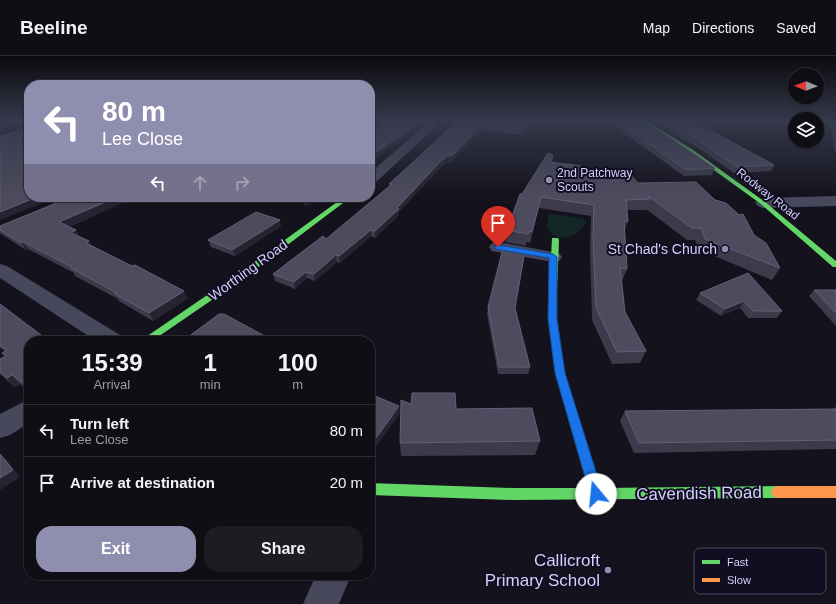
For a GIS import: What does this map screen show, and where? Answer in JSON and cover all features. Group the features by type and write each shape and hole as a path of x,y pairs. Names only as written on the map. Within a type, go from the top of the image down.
{"street":[{"path":"375,176 408,146"},
{"name":"Rodway Road","path":"682,146 763,203 836,265"},
{"name":"Worthing Road","path":"152,336 238,278 341,202"},
{"path":"763,203 836,202"},
{"path":"498,247 554,248 552,319 560,373 596,494"},
{"path":"0,270 104,336"},
{"path":"0,427 24,413"},
{"name":"Cavendish Road","path":"375,490 596,494 836,492"},
{"path":"321,604 332,580"}],"green space":[{"path":"551,214 584,219 586,223 573,235 567,237 556,236 551,233 547,227 549,215"}],"building":[{"path":"0,146 24,146 25,202 0,212"},
{"path":"375,146 385,146 375,153"},
{"path":"431,146 462,146 453,155 446,157 440,162 397,208 399,209 375,231 371,230 339,256 336,255 314,274 306,272 294,282 273,274 323,236 326,239 370,202 375,202 375,198 392,184 389,184"},
{"path":"651,146 681,146 715,168 686,170"},
{"path":"706,146 738,146 774,165 737,167"},
{"path":"548,153 553,155 551,162 581,166 578,174 630,174 638,183 696,182 715,200 726,203 739,215 743,214 754,235 766,243 780,268 705,239 701,228 692,228 648,196 650,199 626,200 628,221 624,221 627,269 620,268 625,312 646,351 617,352 596,308 593,236 594,205 541,197 532,232 529,231 528,234 507,230 520,194 522,194"},
{"path":"59,202 105,202 59,222 76,230 71,233 89,241 86,243 132,266 135,265 184,291 149,313 115,294 117,293 71,268 72,267 23,242 21,243 0,230 0,226"},
{"path":"256,212 280,220 232,250 208,240"},
{"path":"503,248 525,251 515,308 530,367 499,367 488,307"},
{"path":"748,273 782,311 753,311 744,301 725,309 700,293"},
{"path":"814,290 836,290 836,313"},
{"path":"0,304 42,336 24,336 24,382 12,375 7,378 0,372 0,359 6,356 2,353 7,350 0,345"},
{"path":"219,314 224,314 265,336 189,336"},
{"path":"412,393 455,393 456,409 532,408 540,441 400,443 401,400 411,404"},
{"path":"375,396 399,406 375,439"},
{"path":"836,409 836,440 639,443 625,411"},
{"path":"0,454 13,470 0,478"}],"traffic: fast":[{"path":"683,146 763,203 836,265"},
{"path":"152,336 238,278 341,202"},
{"path":"555,240 552,319 560,373 596,494"},
{"path":"375,489 513,494 777,492"}],"traffic: slow":[{"path":"777,492 836,492"}],"place":[{"name":"2nd Patchway Scouts","path":"549,180"},
{"name":"St Chad's Church","path":"725,249"},
{"name":"Callicroft Primary School","path":"608,570"}],"route":[{"path":"498,247 553,257 552,319 560,373 596,494"}]}
